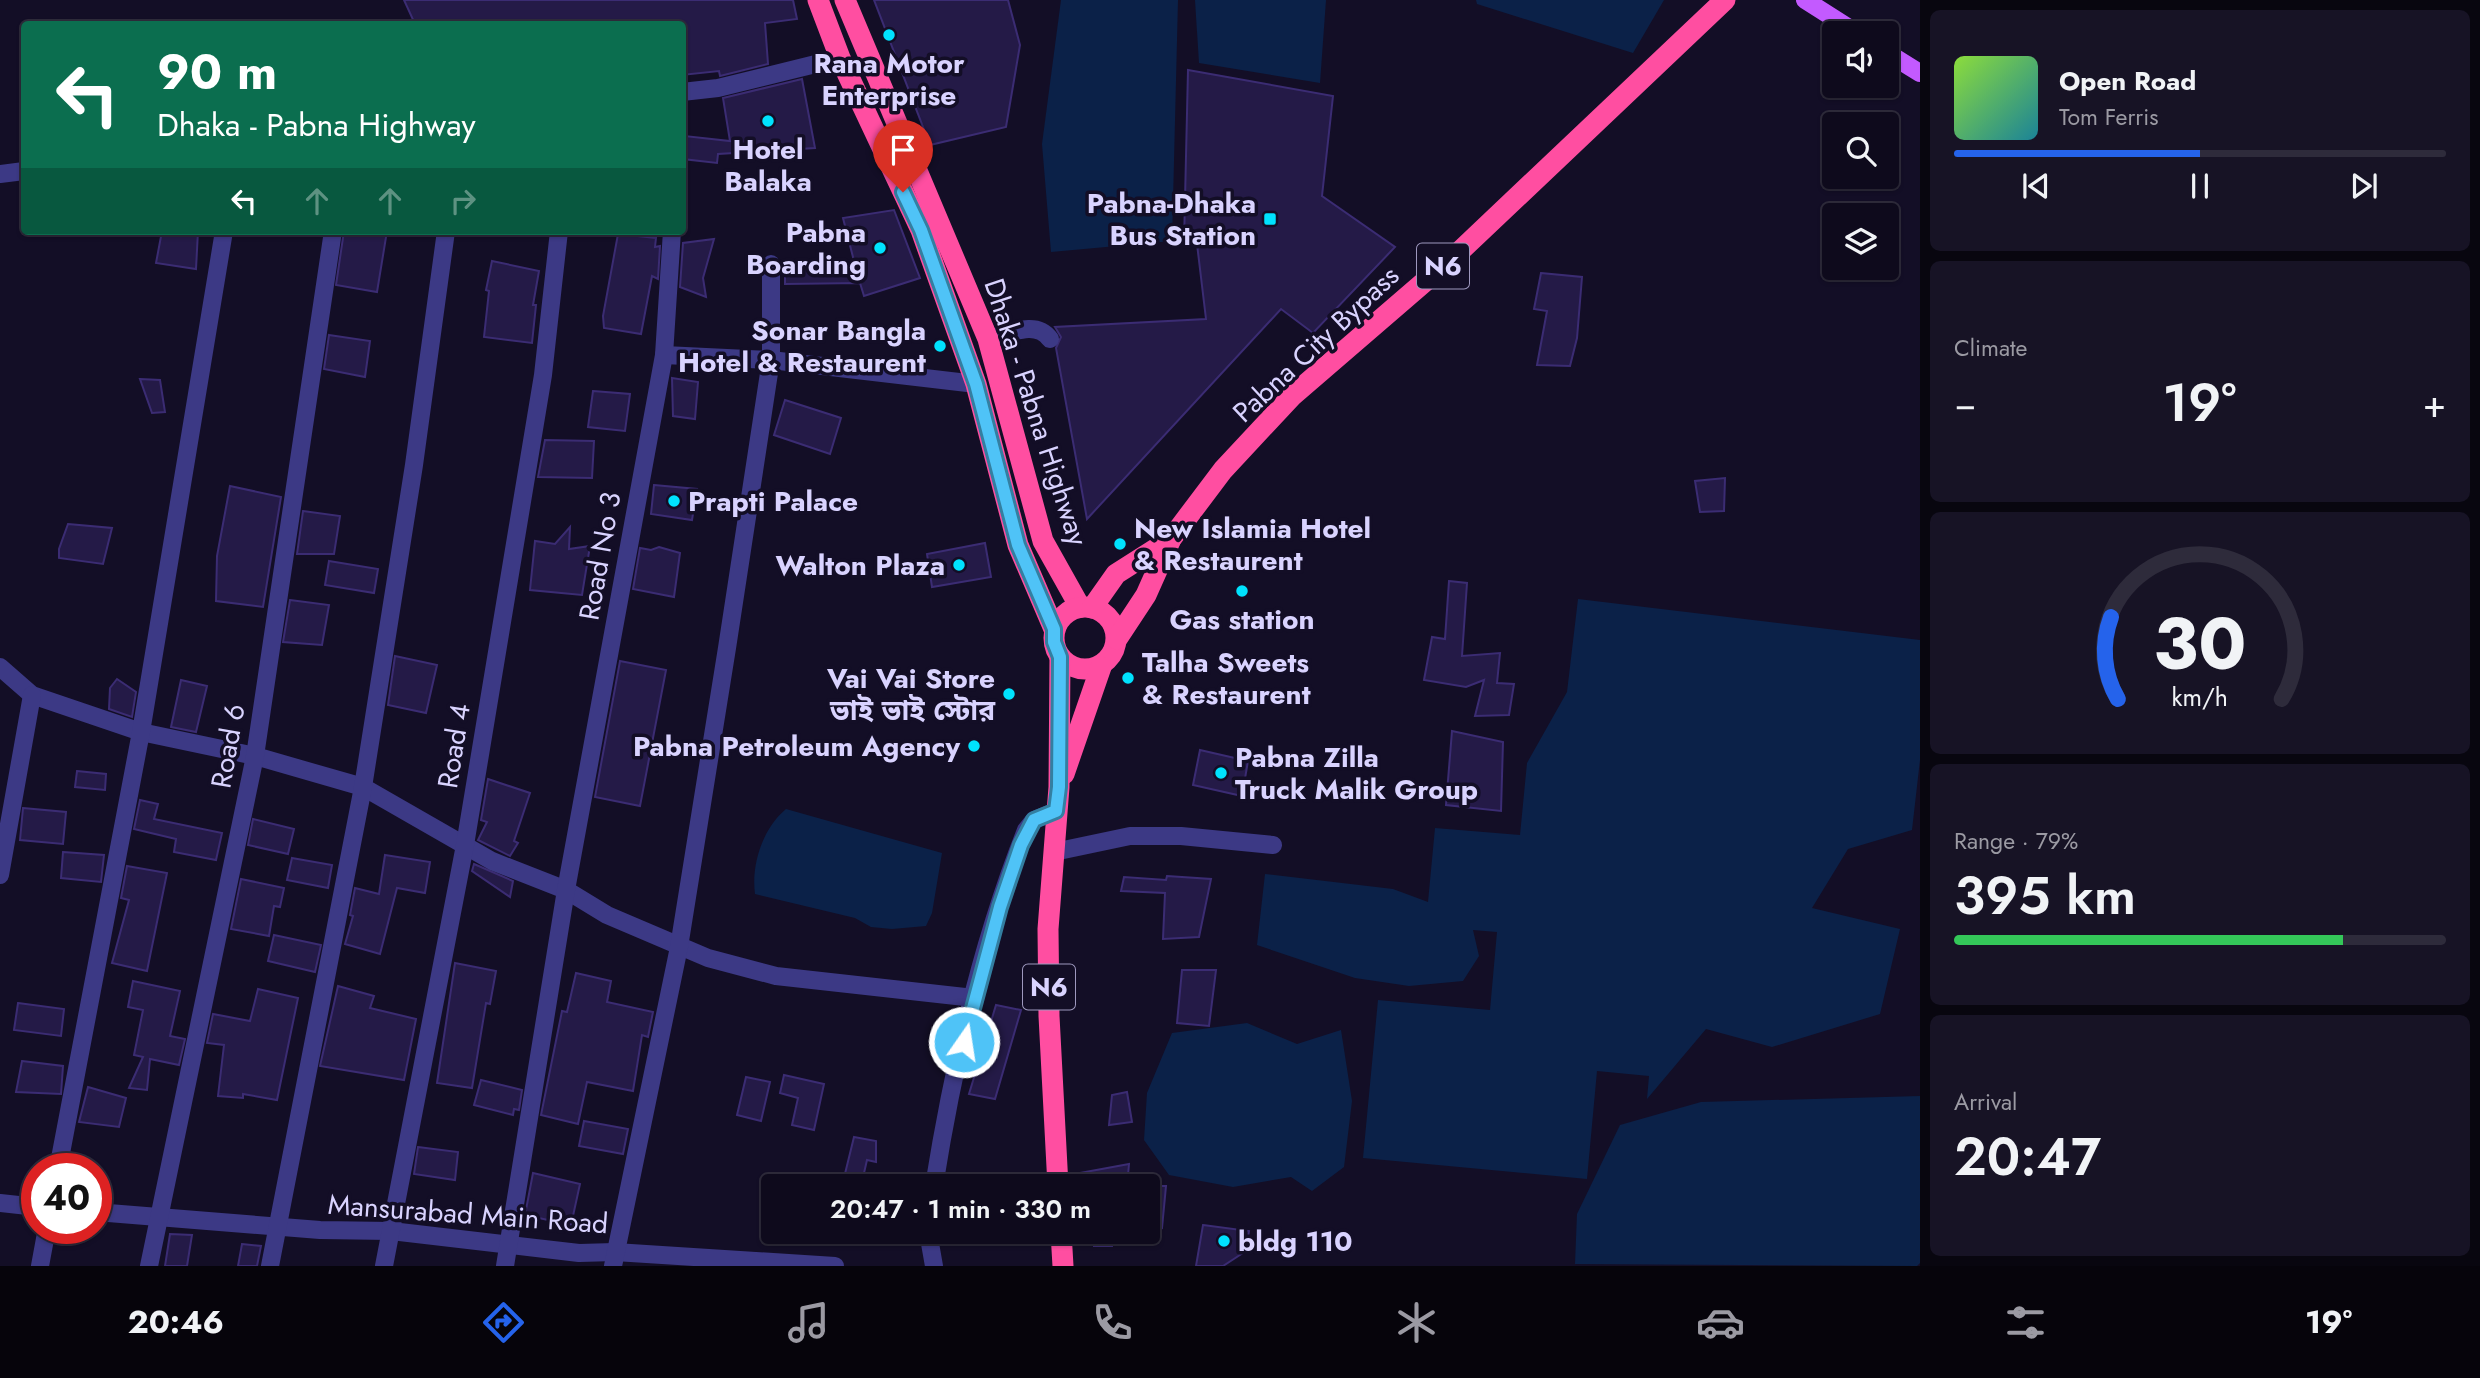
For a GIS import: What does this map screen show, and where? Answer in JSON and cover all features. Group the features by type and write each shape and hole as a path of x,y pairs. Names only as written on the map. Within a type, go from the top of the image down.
{"highway":[{"name":"Dhaka - Pabna Highway","path":"818,0 840,58 921,230 976,384 1018,545 1054,629"},
{"name":"Dhaka - Pabna Highway","path":"845,0 988,338 1043,541 1086,608"},
{"name":"Pabna City Bypass","path":"1117,639 1146,595 1171,539 1223,470 1292,396 1459,253 1725,0"},
{"path":"894,173 916,164"},
{"name":"Pabna City Bypass","path":"1086,608 1116,574 1171,539"},
{"path":"1018,545 1043,541"},
{"path":"1059,787 1101,667 1111,659 1117,639 1109,619 1086,608 1061,616 1054,629 1054,642 1060,657 1073,667 1101,667"},
{"name":"N6","path":"1057,1174 1048,929 1059,787 1060,657"},
{"path":"1062,1244 1063,1266"}],"main road":[{"path":"1805,0 1838,21"},
{"path":"1899,60 1920,73"}],"street":[{"path":"686,92 718,88 840,58"},
{"path":"0,174 21,171"},
{"path":"61,1153 141,732 223,235"},
{"name":"Road 6","path":"149,1266 255,756 332,235"},
{"path":"270,1266 281,1226 363,788 414,466 445,235"},
{"name":"Road 4","path":"384,1266 465,845 542,375 559,235"},
{"name":"Road No 3","path":"505,1266 566,890 664,355 672,235"},
{"path":"614,1259 679,947 771,360 771,264"},
{"path":"988,338 1035,327 1044,330 1050,339"},
{"path":"664,355 771,360 976,384"},
{"path":"0,667 32,695 141,732 255,756 363,788 492,861 566,890 607,915 679,947 776,976 974,998"},
{"path":"0,876 32,695"},
{"path":"937,1174 974,998 1026,831 1034,820 1056,811"},
{"path":"1054,852 1130,836 1181,836 1273,845"},
{"path":"0,1203 21,1205"},
{"name":"Mansurabad Main Road","path":"112,1213 281,1226 391,1231 614,1259 835,1266"},
{"path":"40,1266 44,1244"},
{"path":"930,1244 934,1266"}],"water":[{"path":"1061,0 1178,0 1172,241 1051,252 1042,144"},
{"path":"1195,0 1326,0 1320,83 1199,63"},
{"path":"1476,0 1664,0 1633,53 1477,4"},
{"path":"1578,599 1920,640 1920,760 1912,830 1848,849 1812,908 1900,929 1880,1014 1772,1047 1706,1029 1647,1099 1649,1076 1597,1071 1587,1179 1363,1158 1378,1000 1490,1010 1497,932 1473,930 1479,956 1463,981 1409,986 1355,978 1257,945 1265,874 1393,889 1428,902 1435,828 1520,835 1527,763 1567,692"},
{"path":"786,809 942,853 932,913 926,926 892,929 871,927 855,918 755,894 755,871 760,847 771,826"},
{"path":"1247,1023 1297,1044 1341,1030 1352,1101 1344,1167 1312,1191 1291,1177 1233,1187 1169,1175 1144,1140 1147,1093 1172,1033"},
{"path":"1920,1096 1920,1263 1917,1266 1575,1264 1577,1214 1620,1125 1701,1102"}],"building":[{"path":"404,0 793,0 797,19 765,23 768,64 720,76 719,71 686,75 686,21 414,21"},
{"path":"874,0 1008,0 1020,45 1006,127 930,145"},
{"name":"Pabna-Dhaka Bus Station","path":"1188,70 1333,96 1322,196 1395,247 1313,333 1281,309 1087,519 1056,348 1061,337 1055,327 1206,319 1197,244 1184,243"},
{"name":"Hotel Balaka","path":"802,79 815,148 718,154 717,163 686,159 686,136 730,141 723,98"},
{"name":"Pabna Boarding","path":"894,210 920,278 864,296 860,283 785,284 785,261 854,261 843,218"},
{"path":"161,235 198,235 196,269 156,263"},
{"path":"343,235 386,235 377,292 336,285"},
{"path":"618,235 656,238 655,247 660,246 658,279 652,276 641,334 604,328 603,316"},
{"path":"714,239 703,278 706,297 680,287 683,243"},
{"path":"492,261 539,271 533,305 536,305 532,343 484,337 489,291 486,290"},
{"path":"1541,273 1582,277 1577,338 1570,366 1537,365 1547,311 1534,309"},
{"path":"329,335 370,341 365,377 324,369"},
{"path":"672,378 698,382 695,419 673,416"},
{"path":"140,379 160,380 165,412 152,413"},
{"path":"593,391 630,394 625,431 588,427"},
{"path":"785,400 841,418 830,454 774,435"},
{"path":"545,440 594,441 592,478 538,477"},
{"path":"1725,478 1724,511 1700,512 1695,481"},
{"name":"Prapti Palace","path":"654,485 697,489 692,520 651,514"},
{"path":"230,486 281,497 263,607 216,601 217,556"},
{"path":"303,511 340,516 334,554 297,554"},
{"path":"68,524 112,528 103,564 59,558 59,549"},
{"path":"570,527 569,549 590,546 582,595 530,590 535,541 555,544"},
{"name":"Walton Plaza","path":"985,543 991,577 932,587 927,554"},
{"path":"659,547 680,553 674,597 633,589 640,548 651,550"},
{"path":"329,561 378,569 374,593 325,585"},
{"path":"1449,581 1467,583 1462,656 1500,653 1497,683 1514,684 1509,715 1475,716 1484,680 1466,687 1424,680 1432,637 1445,639"},
{"path":"290,600 329,605 322,645 283,642"},
{"path":"395,656 437,665 426,713 388,705"},
{"path":"620,661 666,670 640,806 595,797"},
{"path":"117,679 136,692 132,717 109,709 110,688"},
{"path":"181,680 207,686 196,732 171,727"},
{"path":"1452,731 1503,742 1501,811 1446,805"},
{"name":"Pabna Zilla Truck Malik Group","path":"1200,750 1248,761 1242,796 1193,785"},
{"path":"77,771 106,774 105,790 75,787"},
{"path":"488,779 530,793 514,841 518,843 510,856 478,840 487,822 481,820"},
{"path":"140,800 158,804 154,819 222,833 216,860 174,852 176,839 134,829"},
{"path":"23,808 66,812 63,844 20,840"},
{"path":"253,819 294,829 288,854 248,845"},
{"path":"63,852 104,855 101,882 61,878"},
{"path":"385,855 430,862 425,893 397,888 380,954 345,944 353,916 350,915 355,888 379,894"},
{"path":"292,858 332,865 328,888 287,880"},
{"path":"474,864 513,881 510,897 472,871"},
{"path":"127,866 167,873 147,971 112,963 129,900 121,898"},
{"path":"1167,876 1211,879 1199,937 1163,939 1165,893 1121,891 1124,877 1166,880"},
{"path":"241,879 284,888 280,907 274,906 269,936 231,929"},
{"path":"274,935 321,945 315,972 268,961"},
{"path":"455,963 496,971 490,1004 486,1003 472,1088 437,1083"},
{"path":"1182,970 1216,970 1209,1026 1177,1023"},
{"path":"576,973 611,981 607,1002 653,1012 648,1037 642,1035 633,1091 587,1082 578,1124 541,1115 562,1011 567,1012"},
{"path":"133,981 180,991 170,1036 185,1039 179,1065 150,1059 147,1090 129,1088 143,1057 134,1055 143,1010 128,1007"},
{"path":"338,986 374,996 370,1008 416,1019 404,1080 320,1066"},
{"path":"258,989 298,998 277,1100 243,1094 243,1098 218,1096 224,1045 207,1043 213,1014 250,1021"},
{"path":"18,1003 64,1009 61,1036 14,1030"},
{"path":"996,1005 1021,1010 995,1099 969,1094"},
{"path":"22,1061 63,1066 61,1094 16,1092"},
{"path":"784,1075 824,1084 814,1130 792,1125 798,1098 780,1093"},
{"path":"746,1077 770,1082 761,1121 737,1115"},
{"path":"481,1080 522,1090 519,1110 514,1109 513,1115 474,1105"},
{"path":"88,1087 126,1098 119,1127 79,1122"},
{"path":"1127,1092 1132,1122 1109,1125 1112,1095"},
{"path":"584,1121 628,1129 623,1154 579,1146"},
{"path":"854,1137 876,1141 876,1162 867,1160 864,1174 845,1174"},
{"path":"418,1147 458,1152 455,1180 414,1174"},
{"path":"1129,1164 1128,1174 1080,1173"},
{"path":"533,1173 580,1184 571,1225 525,1215"},
{"path":"1160,1186 1166,1186 1162,1228"},
{"name":"bldg 110","path":"1203,1225 1249,1231 1246,1251 1223,1266 1196,1266"},
{"path":"170,1234 192,1235 187,1266 165,1266"},
{"path":"242,1244 261,1246 257,1266 238,1266"},
{"path":"1094,1244 1112,1244 1112,1246"}],"place":[{"name":"Rana Motor Enterprise","path":"889,35"},
{"name":"Hotel Balaka","path":"768,121"},
{"name":"Pabna-Dhaka Bus Station","path":"1270,219"},
{"name":"Pabna Boarding","path":"880,248"},
{"name":"Sonar Bangla Hotel & Restaurent","path":"940,346"},
{"name":"Prapti Palace","path":"674,501"},
{"name":"New Islamia Hotel & Restaurent","path":"1120,544"},
{"name":"Walton Plaza","path":"959,565"},
{"name":"Gas station","path":"1242,591"},
{"name":"Talha Sweets & Restaurent","path":"1128,678"},
{"name":"Vai Vai Store ভাই ভাই স্টোর","path":"1009,694"},
{"name":"Pabna Petroleum Agency","path":"974,746"},
{"name":"Pabna Zilla Truck Malik Group","path":"1221,773"},
{"name":"bldg 110","path":"1224,1241"}],"route":[{"path":"903,192 921,230 976,384 1018,545 1054,629 1054,642 1060,657 1059,787 1056,811 1044,813 1034,820 1026,831 1000,907 964,1042"}]}
